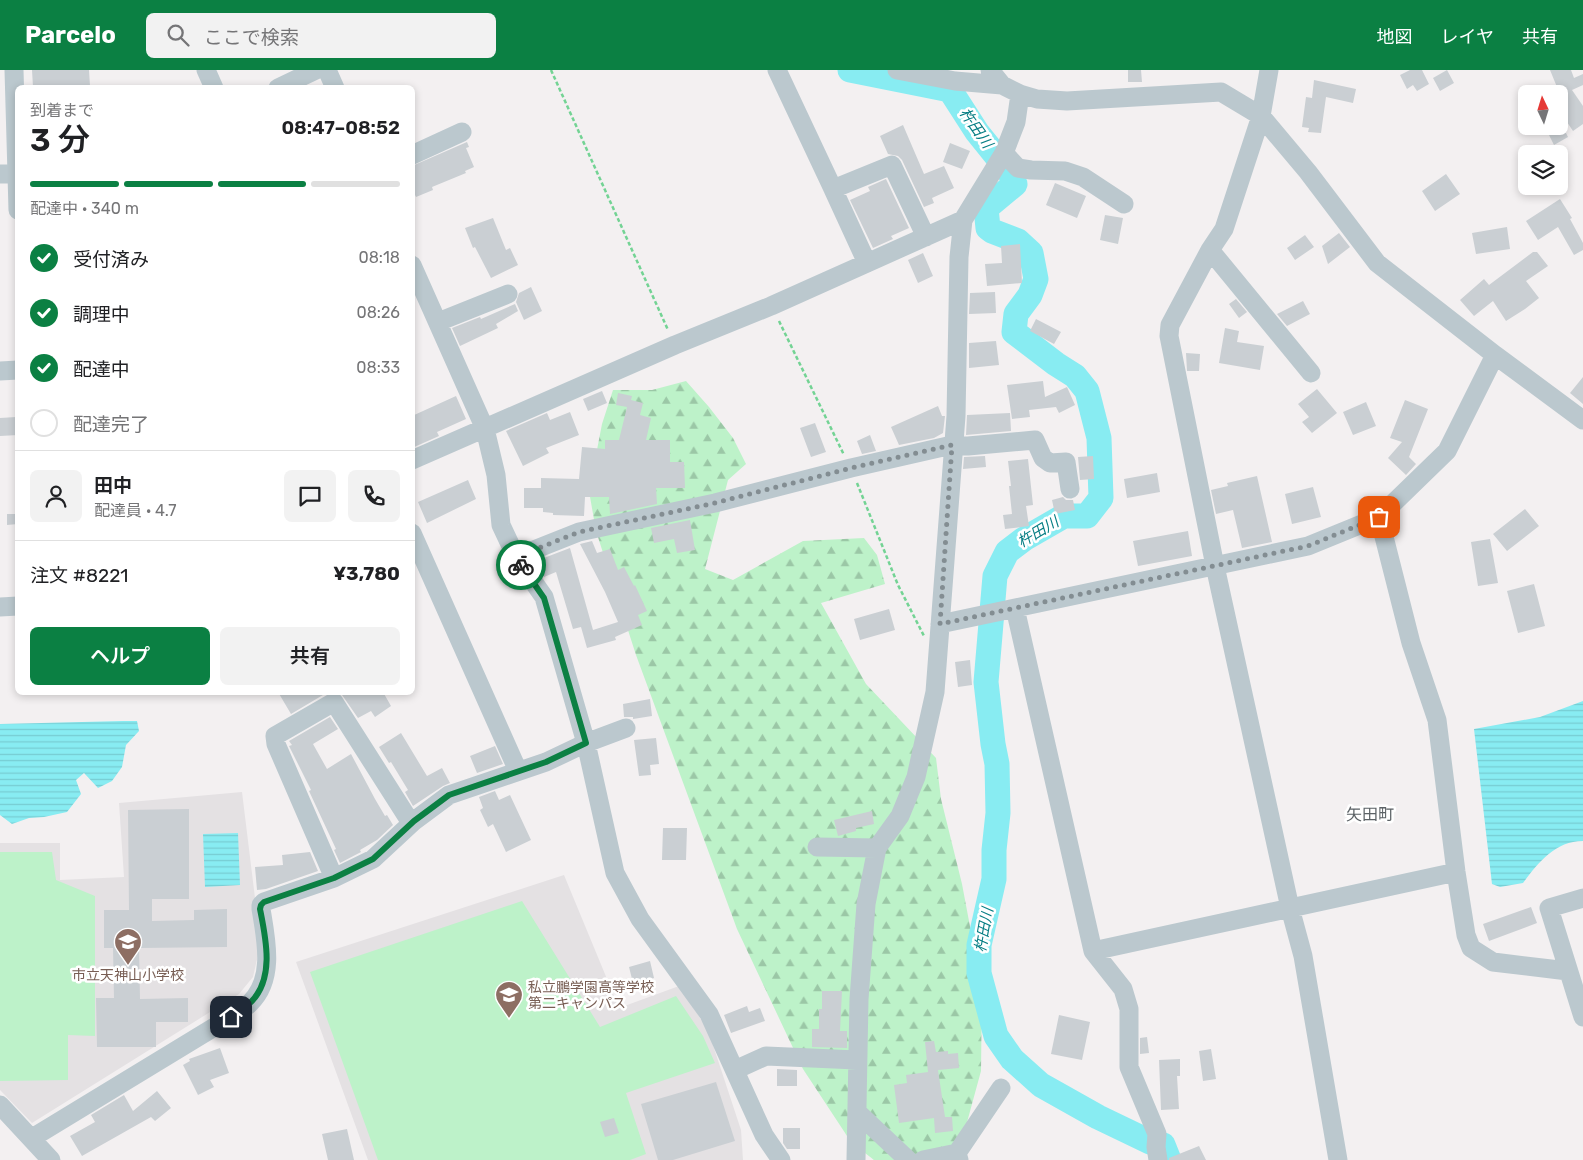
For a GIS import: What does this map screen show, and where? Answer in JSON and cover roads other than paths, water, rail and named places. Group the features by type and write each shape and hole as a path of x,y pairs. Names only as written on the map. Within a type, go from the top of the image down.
{"street":[{"path":"14,70 11,174 15,195"},
{"path":"206,70 213,85"},
{"path":"284,85 316,70"},
{"path":"327,70 334,85"},
{"path":"777,70 867,263"},
{"path":"898,70 955,81 1002,85 1020,94 1037,99 1067,101 1222,92 1261,116 1308,172 1377,262 1495,355 1583,420"},
{"path":"990,70 1002,85"},
{"path":"1269,70 1261,116 1224,229 1210,250 1170,325 1169,336 1215,566 1302,956 1338,1160"},
{"path":"856,1160 859,999 866,904 877,848 900,816 916,777 935,692 956,407 959,257 963,220 1001,159 1016,122 1020,94"},
{"path":"415,154 462,132"},
{"path":"1001,159 1018,168 1065,171 1083,176 1124,204"},
{"path":"833,189 892,165 926,237"},
{"path":"415,459 675,345 771,306 963,220"},
{"path":"1210,250 1311,373"},
{"path":"415,271 485,429 496,475 501,525 516,557 544,598 586,743 615,874 640,919 709,1014 764,1135 781,1160"},
{"path":"438,322 508,294"},
{"path":"940,624 1308,546 1379,517 1447,451 1495,355"},
{"path":"0,371 15,370"},
{"path":"516,557 579,532 715,503 851,468 952,445 968,446 1035,440 1043,458 1050,464 1066,462 1070,490"},
{"path":"1379,517 1411,643 1437,720 1466,936 1471,948 1493,962 1568,971"},
{"path":"415,540 518,771"},
{"path":"0,607 15,606"},
{"path":"1000,611 1092,951 1123,989 1129,1009 1128,1067 1157,1134 1157,1149"},
{"path":"334,878 276,744 275,736 341,697 411,823"},
{"path":"32,1138 251,1003 257,995 268,970 261,905 264,902 334,878 373,859 411,823 449,795 546,762 586,743 626,728"},
{"path":"817,847 877,848"},
{"path":"1092,951 1456,872"},
{"path":"1583,898 1549,908 1583,1017"},
{"path":"735,1070 766,1056 857,1060"},
{"path":"923,1160 958,1156 1000,1088"},
{"path":"0,1105 51,1160"},
{"path":"856,1112 908,1160"}],"water":[{"path":"1583,701 1583,841 1564,845 1548,854 1523,883 1500,887 1492,884 1474,729 1540,717"},
{"path":"137,721 139,731 126,745 122,767 112,781 98,788 84,773 76,780 81,794 67,812 29,818 12,824 0,815 0,724"},
{"path":"238,833 240,885 205,887 203,834"}],"waterway":[{"name":"杵田川","path":"850,70 950,90 977,132 1010,173 1015,184 986,208 988,228 1018,241 1031,253 1036,279 1030,295 1016,314 1014,332 1075,376 1087,391 1099,438 1101,498 1087,516 1064,516 1024,539 1007,552 995,576 986,682 997,764 998,813 994,850 994,879 979,945 979,973 996,1036 1012,1059 1041,1085 1098,1117 1150,1142 1163,1145 1169,1160"}],"place":[{"name":"市立天神山小学校","path":"128,966"},
{"name":"私立鵬学園高等学校 第二キャンパス","path":"509,1019"}],"district":[{"name":"矢田町","path":"1370,814"}]}
